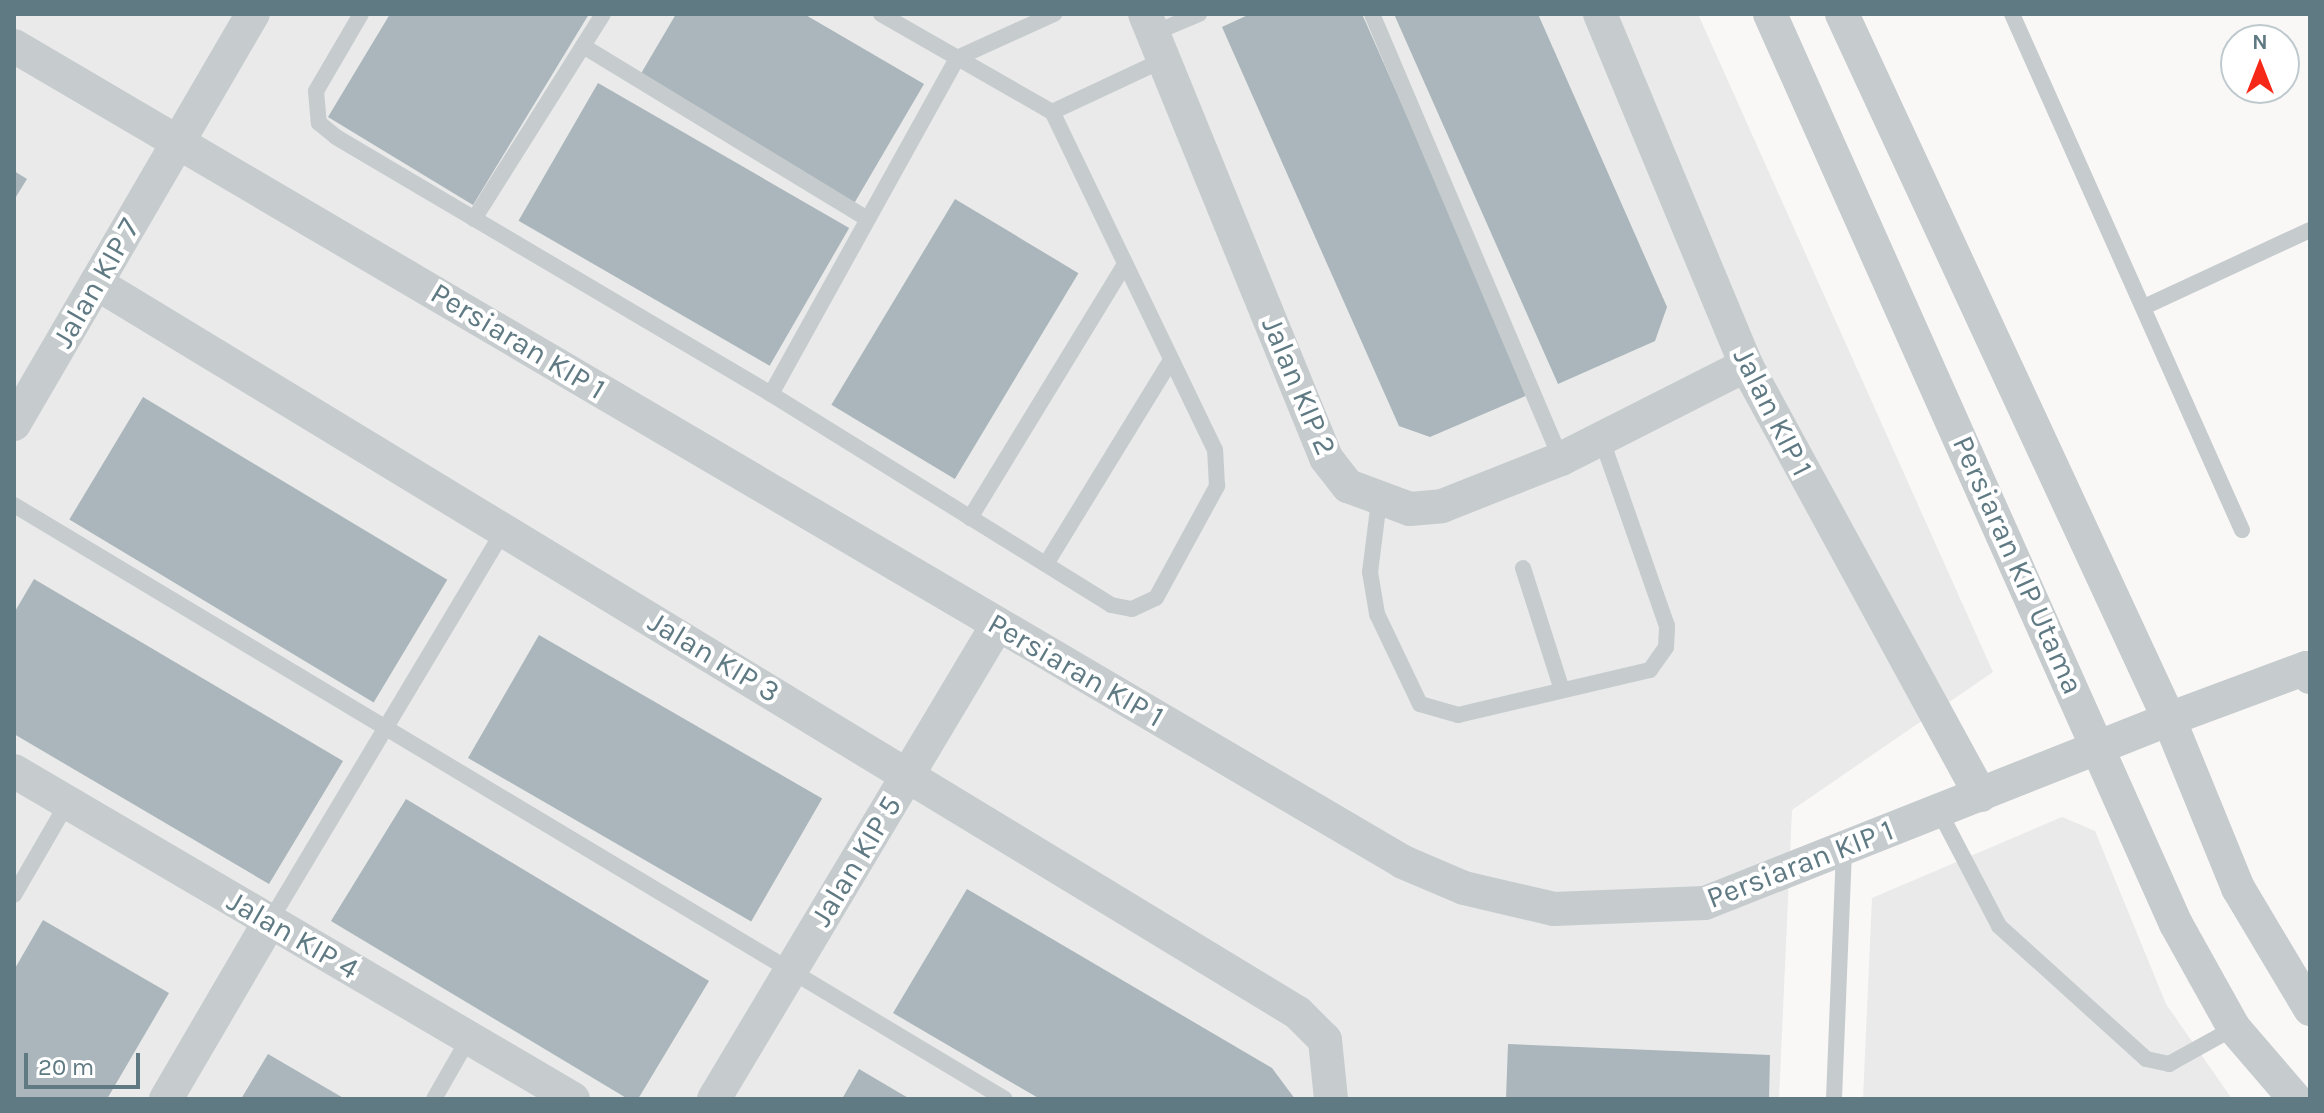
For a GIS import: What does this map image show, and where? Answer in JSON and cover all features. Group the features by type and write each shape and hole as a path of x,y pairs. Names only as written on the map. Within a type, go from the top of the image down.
{"street":[{"path":"179,141 253,14"},
{"name":"Jalan KIP 1","path":"1600,14 1746,365 1980,795"},
{"name":"Persiaran KIP Utama","path":"1770,14 2101,747 2176,924 2234,1028 2295,1099"},
{"path":"1842,14 2169,719 2238,888 2310,1009"},
{"name":"Jalan KIP 2","path":"1155,35 1326,458 1348,486 1379,501 1410,509 1442,506 1561,459 1746,365"},
{"name":"Persiaran KIP 1","path":"14,46 1403,862 1464,888 1554,909 1705,903 2169,719 2309,670"},
{"name":"Jalan KIP 7","path":"14,424 179,141"},
{"name":"Jalan KIP 3","path":"96,283 1298,1013 1325,1040 1331,1099"},
{"name":"Jalan KIP 5","path":"714,1099 998,624"},
{"name":"Jalan KIP 4","path":"14,771 573,1099"},
{"path":"166,1099 270,921"}],"lane":[{"path":"361,14 316,91 319,123 474,219 771,394 1111,605 1132,609 1156,598 1218,476 1215,450 1052,112 881,14"},
{"path":"474,219 603,14"},
{"path":"771,394 957,58 1054,14"},
{"path":"1052,112 1155,35 1199,14"},
{"path":"1372,14 1561,459"},
{"path":"2012,14 2242,530"},
{"path":"583,46 867,219"},
{"path":"2144,307 2310,230"},
{"path":"970,518 1125,264"},
{"path":"1046,564 1171,360"},
{"path":"1379,501 1370,572 1377,614 1420,704 1458,715 1650,670 1666,647 1667,626 1601,438"},
{"path":"14,505 1005,1099"},
{"path":"270,921 504,530"},
{"path":"1523,568 1562,690"},
{"path":"14,895 68,802"},
{"path":"1939,811 1999,926 2146,1059 2169,1064 2234,1028"},
{"path":"1834,1099 1844,848"},
{"path":"434,1099 469,1038"}],"shaded area":[{"path":"14,14 1698,14 1993,672 1792,810 1779,1099 14,1099"},
{"path":"2062,817 2095,831 2166,1004 2232,1099 1863,1099 1872,898"}],"building":[{"path":"390,14 589,14 473,205 328,117"},
{"path":"676,14 804,14 924,84 852,207 636,82"},
{"path":"1250,14 1362,14 1530,394 1430,437 1399,426 1222,27"},
{"path":"1394,14 1538,14 1667,307 1655,341 1558,384"},
{"path":"598,83 849,228 770,366 518,221"},
{"path":"14,171 27,179 14,200"},
{"path":"955,199 1078,273 955,479 831,405"},
{"path":"143,397 447,580 374,702 69,520"},
{"path":"34,579 343,761 269,884 14,734 14,613"},
{"path":"539,635 822,798 751,921 468,758"},
{"path":"406,799 709,981 638,1099 628,1099 331,921"},
{"path":"967,889 1272,1068 1295,1099 1040,1099 893,1013"},
{"path":"43,920 169,993 107,1099 14,1099 14,970"},
{"path":"1508,1044 1770,1055 1769,1099 1506,1099"},
{"path":"268,1054 345,1099 241,1099"},
{"path":"859,1069 898,1092 910,1099 842,1099"}]}
